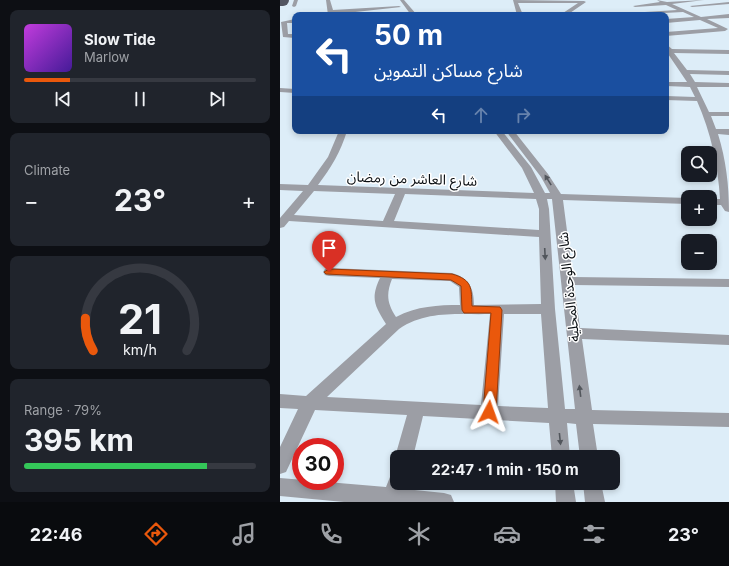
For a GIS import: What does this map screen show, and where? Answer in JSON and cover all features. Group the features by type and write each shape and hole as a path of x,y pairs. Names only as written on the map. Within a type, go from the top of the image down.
{"street":[{"path":"294,6 296,0"},
{"path":"328,0 331,12"},
{"path":"348,12 401,9 395,0"},
{"path":"402,0 412,12"},
{"path":"660,0 727,29"},
{"path":"635,6 702,0"},
{"path":"711,0 729,8"},
{"path":"517,7 586,1"},
{"path":"568,12 586,1"},
{"path":"687,1 699,5"},
{"path":"677,7 729,3"},
{"path":"517,7 525,10"},
{"path":"627,8 633,12"},
{"path":"669,12 729,8"},
{"path":"560,9 573,9"},
{"path":"712,10 728,18"},
{"path":"669,22 702,18 728,18"},
{"path":"712,23 728,18"},
{"path":"292,21 284,22 285,36 292,36"},
{"path":"669,24 684,32"},
{"path":"669,34 727,29"},
{"path":"669,48 729,52"},
{"path":"669,50 692,84 707,114 726,174 727,206 717,204"},
{"path":"684,72 729,73"},
{"path":"669,84 729,85"},
{"path":"280,90 292,90"},
{"path":"669,98 699,99"},
{"path":"707,114 729,114"},
{"path":"712,131 729,132"},
{"path":"283,221 336,153 342,134"},
{"name":"شارع الوحدة المحلية","path":"500,134 525,165 542,196 544,209 548,309 560,450"},
{"name":"شارع الوحدة المحلية","path":"512,134 546,176 557,196 588,450"},
{"path":"719,153 729,153"},
{"name":"شارع العاشر من رمضان","path":"280,187 681,201"},
{"path":"387,224 402,191"},
{"path":"283,221 387,224 544,234"},
{"path":"329,272 446,276 458,279 466,286 467,310"},
{"path":"388,274 380,289 380,297 382,305 394,325"},
{"path":"567,281 729,283"},
{"path":"280,466 310,402 394,325 405,317 419,312 433,310 548,309"},
{"path":"489,412 497,310"},
{"path":"573,333 729,340"},
{"path":"280,401 557,416 729,420"},
{"path":"406,450 417,408"},
{"path":"280,487 390,490"},
{"path":"395,490 434,502"},
{"path":"565,490 566,502"},
{"path":"593,490 595,502"}],"route":[{"path":"329,272 452,277 463,282 466,286 467,310 497,310 489,412"}]}
